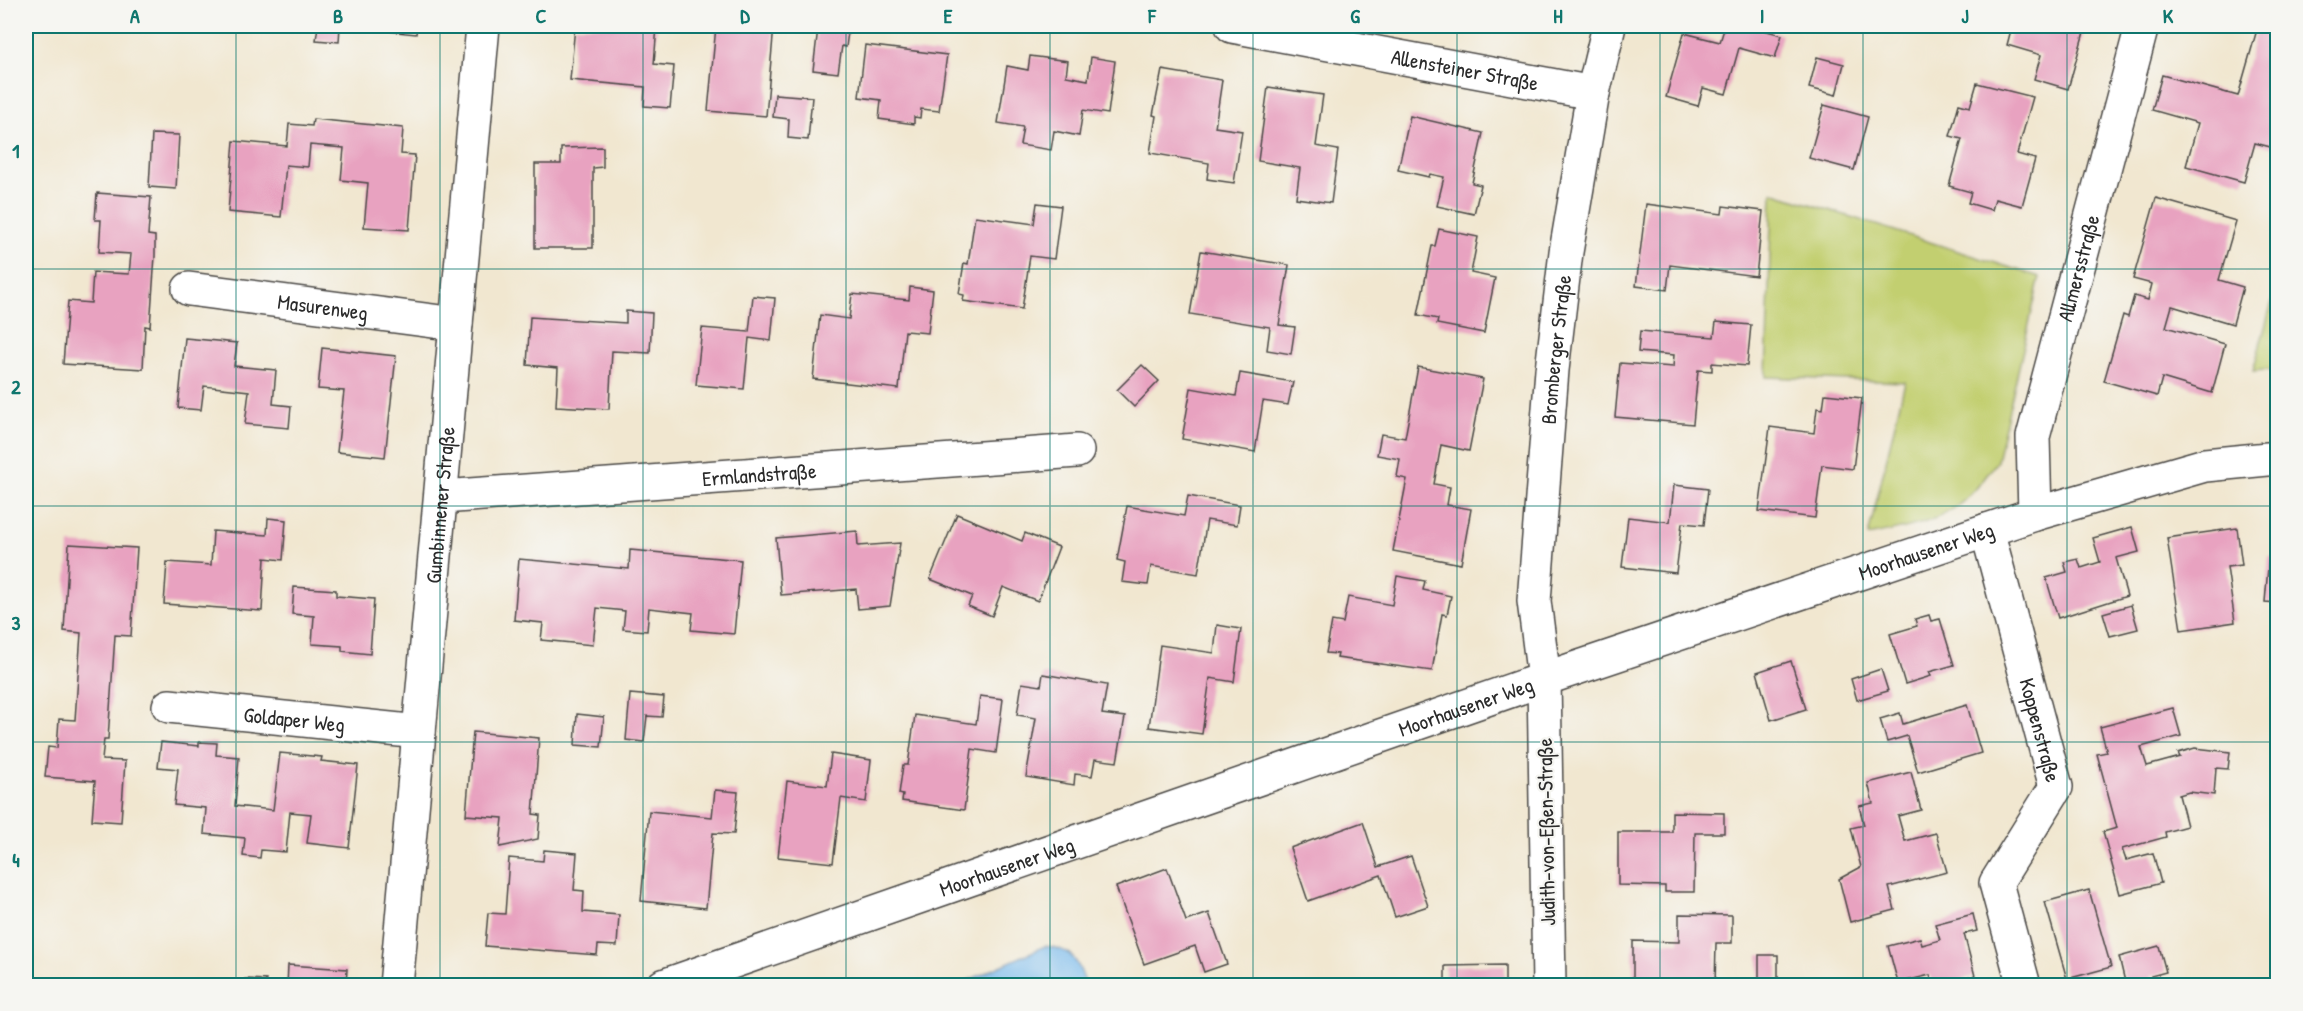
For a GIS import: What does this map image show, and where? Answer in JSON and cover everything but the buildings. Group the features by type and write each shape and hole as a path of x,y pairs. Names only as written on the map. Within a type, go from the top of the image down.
{"street":[{"name":"Gumbinnener Straße","path":"396,986 483,26"},
{"name":"Allensteiner Straße","path":"1232,26 1593,93"},
{"name":"Bromberger Straße","path":"1544,679 1534,601 1552,370 1566,252 1593,93 1609,26"},
{"name":"Allmersstraße","path":"2035,514 2033,437 2142,26"},
{"name":"Masurenweg","path":"189,289 456,324"},
{"name":"Ermlandstraße","path":"442,497 1077,451"},
{"name":"Moorhausener Weg","path":"663,986 1544,679 2035,514 2205,465 2277,458"},
{"name":"Koppenstraße","path":"1987,530 2056,787 1996,883 2024,986"},
{"name":"Judith-von-Eßen-Straße","path":"1544,679 1549,986"},
{"name":"Goldaper Weg","path":"169,706 419,732"}],"green space":[{"path":"1772,192 2040,277 1997,461 1970,495 1943,515 1911,527 1868,536 1905,382 1766,377"},
{"path":"2277,284 2277,369 2253,371"}],"water":[{"path":"1045,946 1062,950 1073,957 1086,985 958,985"}]}
